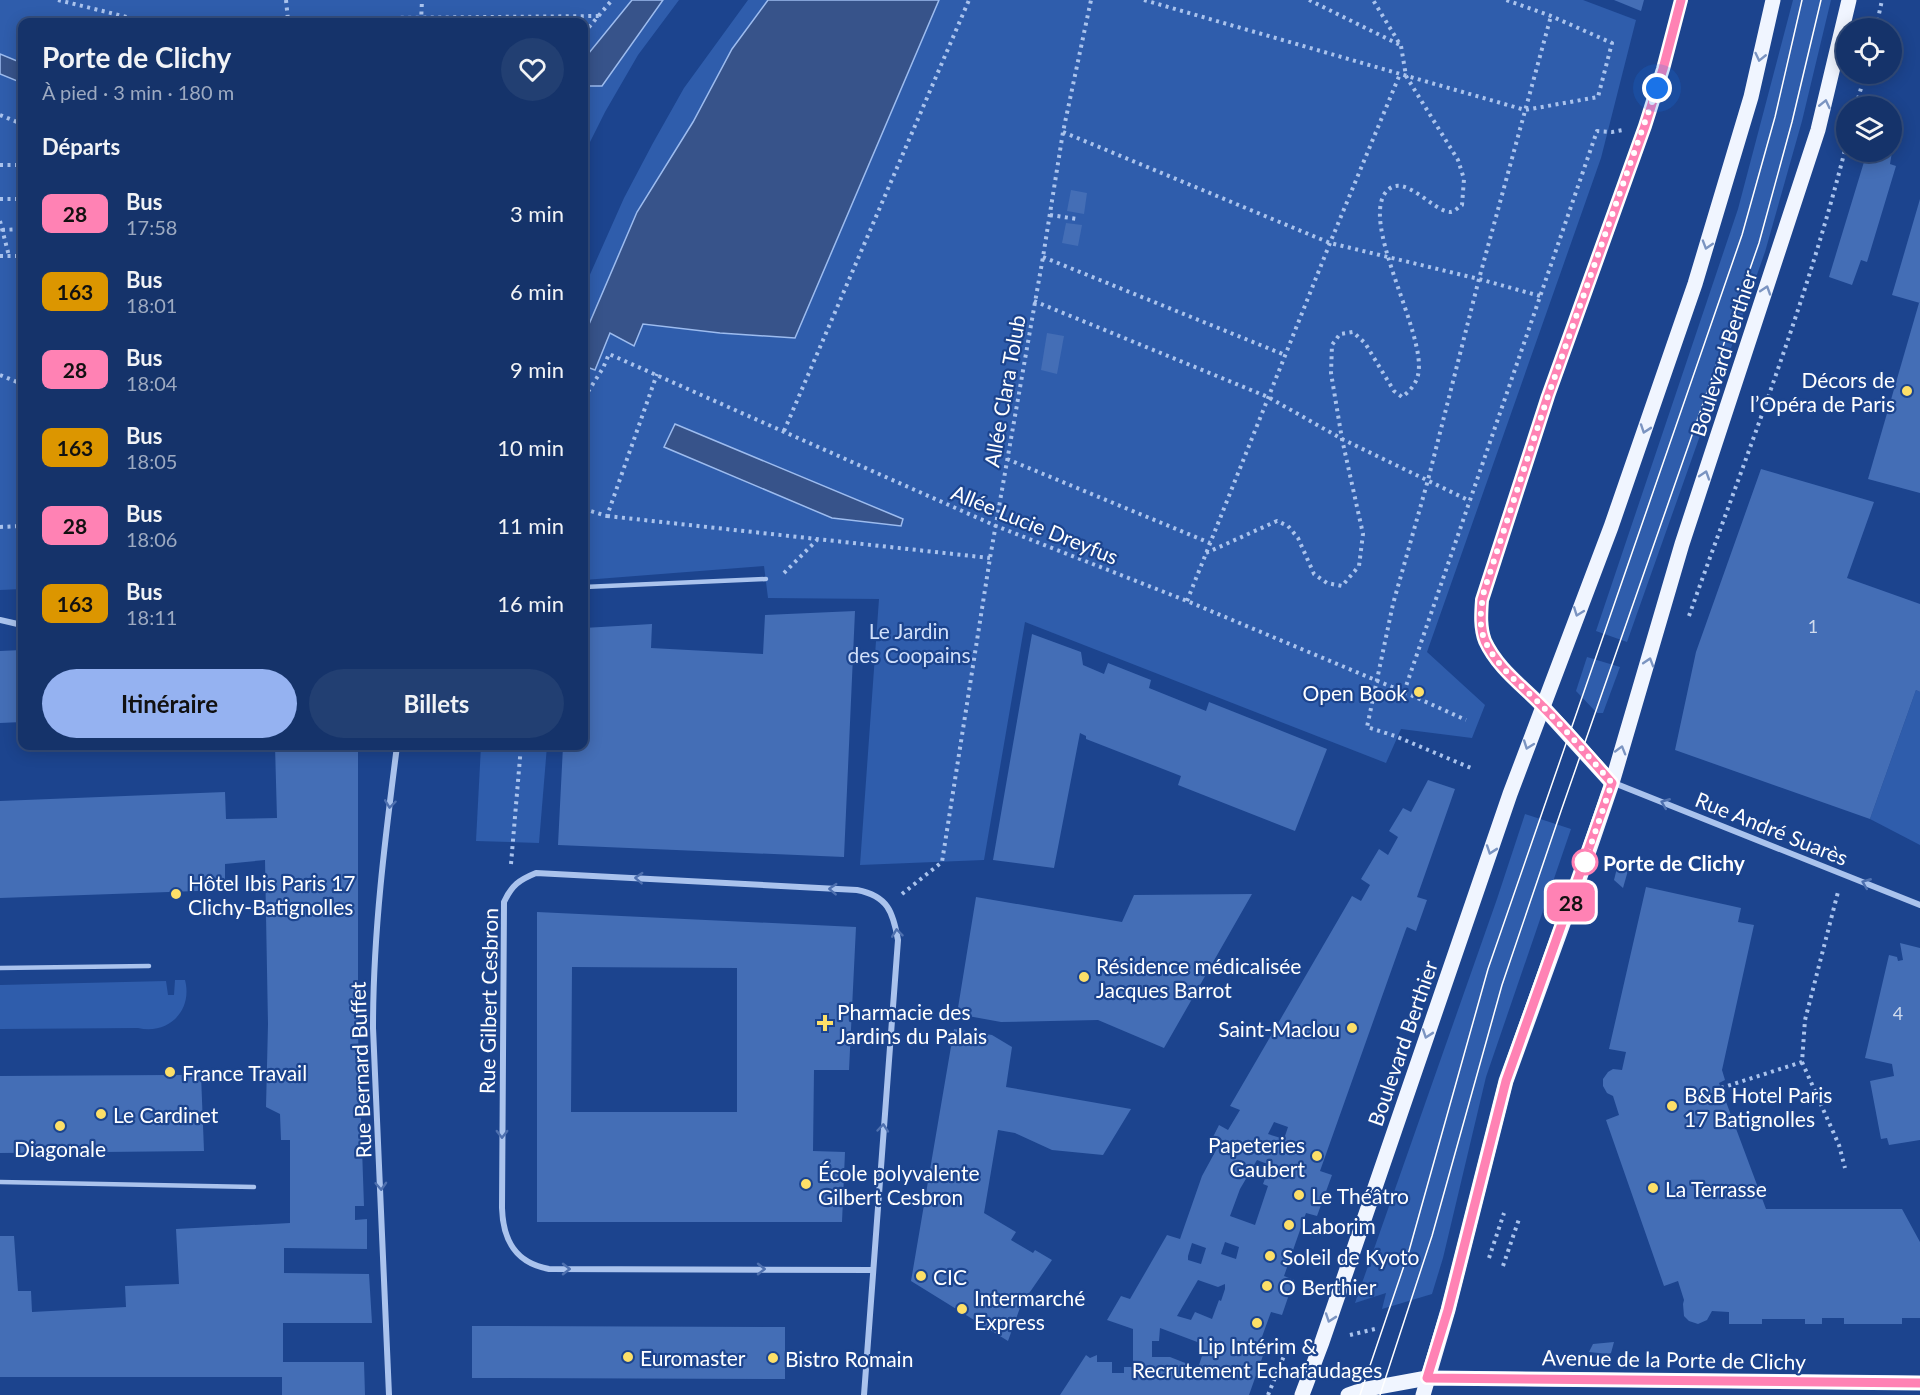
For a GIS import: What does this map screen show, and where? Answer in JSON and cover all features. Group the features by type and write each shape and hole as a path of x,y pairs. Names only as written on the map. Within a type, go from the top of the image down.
{"main road":[{"name":"Boulevard Berthier","path":"1302,1395 1506,805 1611,526 1695,284 1752,97 1773,0"},
{"name":"Boulevard Berthier","path":"1423,1395 1448,1310 1506,1081 1612,783 1682,544 1818,130 1849,0"},
{"path":"1542,706 1612,783"},
{"name":"Avenue de la Porte de Clichy","path":"1348,1395 1362,1390 1427,1378 1920,1383"}],"street":[{"path":"1542,706 1501,666 1488,647 1482,629 1482,600 1548,396 1645,126 1681,0"},
{"path":"0,620 18,624"},
{"name":"Rue Bernard Buffet","path":"389,1395 373,1040 373,988 378,910 397,750"},
{"name":"Rue André Suarès","path":"1612,783 1920,905"},
{"name":"Rue Gilbert Cesbron","path":"872,1270 549,1269 533,1264 513,1249 505,1235 502,1209 504,902 510,888 536,873 857,890 878,897 887,905"},
{"path":"864,1395 898,940 895,922 887,905"}],"lane":[{"path":"588,587 766,579"},
{"path":"0,968 149,966"},
{"path":"0,1182 254,1187"}],"path":[{"path":"58,0 131,18"},
{"path":"286,0 288,18"},
{"path":"421,18 422,0"},
{"path":"588,28 612,0"},
{"path":"784,431 969,0"},
{"name":"Allée Clara Tolub","path":"887,905 942,862 990,558 1063,132 1091,0"},
{"path":"1144,0 1525,110 1598,97 1612,43 1551,16 1506,0"},
{"path":"1309,0 1401,46"},
{"path":"1206,553 1277,521 1288,526 1298,538 1314,574 1327,583 1342,586 1359,566 1363,534 1342,439 1331,373 1332,345 1341,334 1353,332 1365,343 1394,391 1402,397 1410,391 1418,375 1418,350 1389,258 1379,212 1383,198 1389,189 1396,186 1405,187 1450,212 1455,211 1462,205 1464,179 1458,160 1406,76 1401,46 1373,0"},
{"path":"1878,18 1882,0"},
{"path":"510,18 598,16"},
{"path":"1471,768 1395,736 1367,727 1393,604 1551,16"},
{"path":"1187,602 1400,74"},
{"path":"0,115 18,122"},
{"path":"1404,692 1597,131 1612,132 1645,126"},
{"path":"1063,132 1330,243 1540,296"},
{"path":"1689,616 1785,347 1831,208 1842,162"},
{"path":"0,165 18,165"},
{"path":"0,199 18,199"},
{"path":"1050,214 1077,219"},
{"path":"0,221 9,256"},
{"path":"1,230 18,229"},
{"path":"0,256 18,256"},
{"path":"1043,257 1285,355"},
{"path":"1034,301 1268,397 1342,439 1470,501"},
{"name":"Allée Lucie Dreyfus","path":"588,392 609,354 996,526 1187,602 1466,720"},
{"path":"607,516 657,374"},
{"path":"0,375 18,382"},
{"path":"1007,459 1210,543"},
{"path":"588,510 607,516 990,558"},
{"path":"0,527 18,526"},
{"path":"766,579 780,578 817,539"},
{"path":"510,888 521,750"},
{"path":"1843,874 1805,1020 1802,1062 1839,1145 1845,1168"},
{"path":"1721,1088 1802,1062"},
{"path":"1488,1261 1504,1213"},
{"path":"1503,1266 1519,1219"},
{"path":"1346,1336 1375,1329"},
{"path":"1268,1395 1286,1351"}],"green space":[{"path":"0,0 679,0 638,55 588,146 588,18 18,18 18,589 0,590"},
{"name":"Le Jardin des Coopains","path":"748,0 1583,0 1636,20 1601,158 1427,652 1485,705 1472,738 1401,729 1386,763 1025,622 984,860 860,865 879,599 768,598 764,566 588,580 588,279 624,198 684,88"},
{"path":"1793,0 1831,0 1802,121 1765,252 1627,642 1596,631 1738,209"},
{"path":"1587,657 1620,667 1603,713 1597,713 1576,691"},
{"path":"1916,690 1920,692 1920,845 1870,819"},
{"path":"481,750 547,750 539,843 476,841"},
{"path":"1525,814 1571,829 1486,1077 1443,1258 1432,1294 1382,1309 1386,1293 1355,1303 1497,899"},
{"path":"175,980 185,980 187,991 182,1011 168,1024 159,1028 0,1029 0,985 166,981 168,995 174,995"}],"shaded area":[{"path":"632,0 663,0 602,86 588,86 588,54"},
{"path":"768,0 939,0 795,338 720,333 643,324 634,346 610,333 595,370 588,367 588,327 637,212 693,122 732,49"},
{"path":"0,54 18,61 18,81 0,74"},
{"path":"675,424 903,519 901,526 832,518 664,447"}],"building":[{"path":"1614,0 1644,0 1641,11"},
{"path":"1864,162 1890,162 1890,164 1896,166 1867,262 1861,260 1852,285 1829,277"},
{"path":"1071,190 1087,193 1084,214 1067,211"},
{"path":"1920,199 1920,303 1892,295"},
{"path":"1066,223 1082,225 1078,246 1062,243"},
{"name":"Décors de l’Opéra de Paris","path":"1920,303 1920,493 1868,479"},
{"path":"1047,333 1064,336 1057,374 1041,370"},
{"path":"1761,469 1874,502 1847,578 1920,604 1920,692 1916,690 1870,819 1675,750 1696,652"},
{"path":"855,611 844,857 558,845 563,750 588,750 588,628 652,624 651,648 763,654 765,615"},
{"path":"1032,634 1081,652 1083,665 1104,674 1108,663 1151,680 1149,688 1206,711 1209,702 1327,749 1295,831 1178,785 1181,776 1086,739 1086,736 1080,733 1054,868 993,860"},
{"path":"18,650 18,722 0,723 0,651"},
{"path":"275,750 358,750 358,1033 364,1206 355,1206 355,1220 367,1219 367,1249 284,1248 284,1273 369,1274 372,1323 283,1323 283,1362 364,1362 365,1395 282,1395 282,1377 0,1377 0,1236 14,1236 18,1291 31,1291 32,1312 126,1307 125,1286 179,1284 176,1229 290,1223 290,1140 281,1140 280,1114 266,1107 268,1024 265,860 225,864 225,890 0,898 0,801 225,792 226,819 277,818"},
{"path":"1428,780 1455,789 1417,897 1427,900 1416,931 1407,927 1406,929 1320,1171 1332,1175 1317,1216 1306,1213 1284,1276 1294,1280 1282,1315 1271,1312 1259,1345 1266,1347 1249,1395 1060,1395 1086,1355 1090,1358 1097,1355 1097,1362 1112,1362 1112,1373 1124,1373 1124,1367 1133,1367 1133,1329 1107,1320 1121,1296 1130,1299 1167,1235 1180,1239 1202,1176 1221,1141 1213,1137 1219,1125 1228,1130 1240,1110 1230,1106 1352,896 1361,901 1370,885 1361,879 1379,849 1388,855 1398,837 1389,831 1403,808 1411,812","holes":["1274,1122 1288,1127 1284,1139 1268,1134","1257,1160 1270,1165 1263,1184 1268,1186 1255,1225 1230,1216 1240,1189","1225,1242 1239,1247 1236,1259 1221,1254","1192,1243 1206,1248 1201,1264 1188,1260","1198,1280 1218,1287 1225,1284 1221,1301 1219,1300 1212,1319 1195,1312 1191,1320 1177,1316","1160,1328 1200,1343 1202,1356 1198,1368 1170,1357 1152,1357 1152,1341 1159,1341"]},
{"path":"1619,860 1629,867 1623,888 1614,880"},
{"name":"B&B Hotel Paris 17 Batignolles","path":"1646,887 1741,908 1738,922 1754,925 1722,1070 1725,1080 1719,1083 1766,1209 1902,1209 1920,1242 1920,1318 1902,1318 1902,1324 1844,1324 1844,1318 1822,1318 1822,1324 1805,1324 1805,1319 1762,1319 1762,1324 1729,1324 1729,1312 1712,1311 1707,1320 1698,1324 1689,1321 1684,1316 1684,1300 1678,1281 1664,1286 1606,1120 1619,1115 1613,1096 1607,1093 1603,1086 1603,1079 1608,1072 1613,1069 1622,1070 1626,1052 1609,1049"},
{"name":"Résidence médicalisée Jacques Barrot","path":"1252,894 1164,1048 1098,1020 1001,1022 957,1014 976,897 1122,922 1134,895"},
{"path":"537,912 856,927 849,1070 814,1070 813,1151 845,1152 842,1222 537,1222","holes":["572,967 737,968 737,1112 571,1112"]},
{"name":"B&B Hotel Paris 17 Batignolles","path":"1900,943 1920,948 1920,1140 1889,1145 1887,1138 1881,1139 1870,1081 1894,1076 1892,1064 1865,1058 1889,955 1897,957 1898,961 1903,960"},
{"path":"954,1029 992,1035 1012,1047 1006,1087 1131,1109 1103,1155 1052,1150 1015,1133 998,1130 984,1213 1016,1232 1011,1240 1033,1253 1035,1250 1052,1260 1021,1305 1008,1341 911,1281"},
{"name":"Le Cardinet","path":"201,1075 204,1151 0,1153 0,1076"},
{"path":"472,1326 785,1327 785,1379 472,1378"},
{"path":"1614,1342 1611,1353 1589,1352 1593,1344"}],"tram line":[{"path":"1360,1395 1409,1251 1488,969 1742,235 1775,117 1802,0"},
{"path":"1380,1395 1432,1236 1502,985 1759,243 1792,122 1821,0"}],"bus line":[{"name":"28","path":"1681,0 1645,126 1548,396 1482,600 1483,635 1501,666 1542,706 1612,783 1506,1081 1448,1310 1427,1378 1920,1383"}],"place":[{"name":"Décors de l’Opéra de Paris","path":"1907,391"},
{"name":"Open Book","path":"1419,692"},
{"name":"Porte de Clichy","path":"1585,862"},
{"name":"Hôtel Ibis Paris 17 Clichy-Batignolles","path":"176,894"},
{"name":"Résidence médicalisée Jacques Barrot","path":"1084,977"},
{"name":"Pharmacie des Jardins du Palais","path":"825,1023"},
{"name":"Saint-Maclou","path":"1352,1028"},
{"name":"France Travail","path":"170,1072"},
{"name":"B&B Hotel Paris 17 Batignolles","path":"1672,1106"},
{"name":"Le Cardinet","path":"101,1114"},
{"name":"Diagonale","path":"60,1126"},
{"name":"Papeteries Gaubert","path":"1317,1156"},
{"name":"École polyvalente Gilbert Cesbron","path":"806,1184"},
{"name":"La Terrasse","path":"1653,1188"},
{"name":"Le Théâtro","path":"1299,1195"},
{"name":"Laborim","path":"1289,1225"},
{"name":"Soleil de Kyoto","path":"1270,1256"},
{"name":"CIC","path":"921,1276"},
{"name":"O Berthier","path":"1267,1286"},
{"name":"Intermarché Express","path":"962,1309"},
{"name":"Lip Intérim & Recrutement Echafaudages","path":"1257,1323"},
{"name":"Euromaster","path":"628,1357"},
{"name":"Bistro Romain","path":"773,1358"}],"route":[{"path":"1585,862 1612,783 1542,706 1501,666 1483,635 1481,608 1484,591 1548,396 1657,88"}]}
